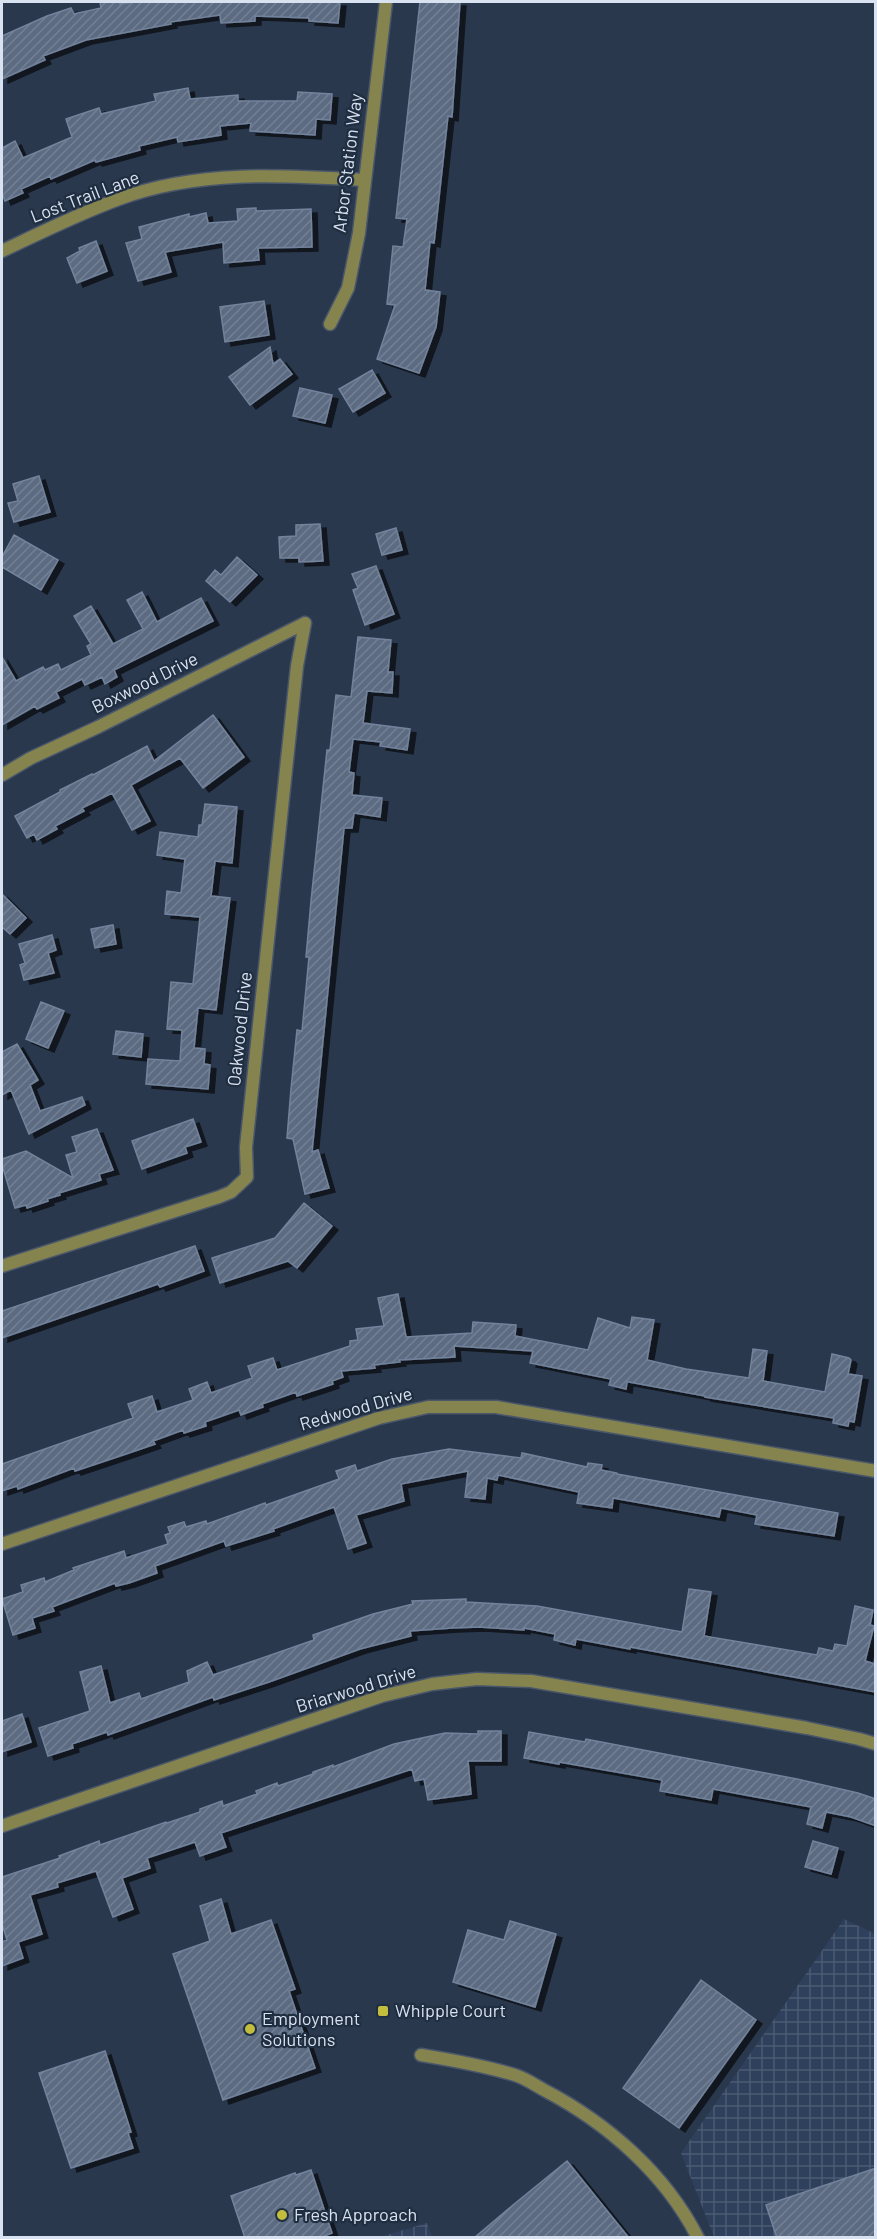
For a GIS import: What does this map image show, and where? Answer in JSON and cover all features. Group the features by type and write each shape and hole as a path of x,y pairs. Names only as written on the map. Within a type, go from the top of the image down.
{"street":[{"name":"Arbor Station Way","path":"330,324 348,288 358,233 386,2"},
{"name":"Lost Trail Lane","path":"2,251 66,220 121,198 185,183 253,176 364,180"},
{"name":"Boxwood Drive","path":"2,775 31,758 305,623"},
{"name":"Oakwood Drive","path":"2,1266 219,1197 231,1192 247,1177 248,1124 297,666 305,623"},
{"name":"Redwood Drive","path":"2,1544 379,1418 428,1407 496,1407 876,1471"},
{"name":"Briarwood Drive","path":"2,1826 382,1696 432,1684 477,1678 531,1681 807,1728 876,1744"},
{"path":"421,2055 517,2075 567,2102 610,2132 639,2158 668,2191 698,2238"}],"shaded area":[{"path":"844,1919 875,1934 875,2237 714,2237 681,2153"},
{"path":"427,2223 432,2237 380,2237"}],"building":[{"path":"100,2 119,2 120,4 133,2 340,2 338,23 309,21 309,18 255,16 255,21 221,23 220,15 170,22 171,24 86,40 43,56 45,60 2,79 2,36 71,8 74,14 101,8"},
{"path":"420,2 460,2 452,117 448,116 434,243 430,242 425,290 440,292 436,327 419,373 377,359 395,305 387,304 393,246 403,247 407,219 396,218"},
{"path":"188,88 190,99 238,95 238,101 297,101 298,92 332,94 330,120 316,119 315,135 250,131 251,123 220,126 221,135 178,142 177,137 139,146 140,150 96,162 95,160 51,179 50,176 21,189 23,193 5,201 2,193 2,148 15,141 23,158 72,137 66,119 99,108 101,114 156,101 154,94"},
{"path":"256,208 256,211 311,209 312,247 258,248 259,260 224,263 223,242 165,252 171,272 138,281 126,243 142,239 139,227 189,214 189,217 206,213 208,223 238,221 237,209"},
{"path":"96,241 107,271 77,283 67,258 80,251 79,248"},
{"path":"264,301 269,335 225,342 220,307"},
{"path":"270,347 273,364 280,359 292,374 250,405 229,377"},
{"path":"372,370 385,393 353,412 339,389"},
{"path":"300,388 332,395 325,423 293,416"},
{"path":"39,476 50,512 14,522 8,503 18,501 13,484"},
{"path":"320,524 323,561 299,562 299,558 280,558 279,537 296,536 296,525"},
{"path":"396,528 402,550 382,555 376,534"},
{"path":"14,535 58,560 41,590 2,567 2,557"},
{"path":"237,557 257,575 230,602 206,581 215,570 221,575"},
{"path":"376,566 394,614 365,625 353,590 358,588 352,574"},
{"path":"142,592 157,622 201,598 213,621 114,670 117,677 105,684 102,677 85,685 82,679 56,692 59,698 37,709 35,706 2,725 2,657 16,681 43,667 45,670 58,664 61,670 91,655 87,646 91,644 74,616 91,606 113,644 143,629 127,600"},
{"path":"358,637 391,640 388,672 393,672 392,693 367,691 363,723 410,729 407,750 380,746 381,742 353,739 349,772 354,773 352,795 382,798 380,817 354,813 352,828 344,828 312,1152 318,1150 329,1188 305,1194 293,1139 287,1138 291,1089 297,1030 302,1031 309,957 306,957 327,750 330,750 336,695 351,697"},
{"path":"213,715 244,757 203,788 180,758 131,785 150,821 132,830 112,793 82,808 84,811 55,826 57,829 37,840 34,834 27,838 15,816 60,790 147,746 154,761"},
{"path":"205,804 237,807 232,863 215,861 211,896 230,898 216,1010 198,1008 194,1048 205,1049 204,1064 210,1065 208,1089 146,1084 148,1059 180,1061 182,1030 167,1029 171,982 193,984 200,917 165,914 167,891 181,893 185,859 157,855 160,832 198,837"},
{"path":"2,894 26,918 10,934 2,927"},
{"path":"113,925 116,944 95,948 91,929"},
{"path":"52,935 56,950 48,953 54,973 24,980 20,965 25,963 19,944"},
{"path":"41,1002 64,1011 48,1048 26,1039"},
{"path":"116,1031 143,1034 141,1057 113,1054"},
{"path":"17,1044 38,1080 30,1085 40,1111 82,1097 85,1105 29,1134 11,1090 2,1095 2,1052"},
{"path":"193,1119 201,1142 185,1147 187,1153 142,1169 132,1141"},
{"path":"97,1129 113,1170 99,1174 101,1180 59,1193 60,1195 47,1199 48,1201 27,1208 26,1205 15,1208 2,1159 26,1151 73,1178 66,1155 77,1152 72,1137"},
{"path":"304,1203 332,1226 297,1268 288,1261 220,1283 212,1258 275,1238"},
{"path":"195,1246 204,1271 160,1287 158,1284 2,1338 2,1311"},
{"path":"398,1294 406,1337 472,1333 473,1322 516,1325 515,1336 588,1350 598,1318 630,1328 632,1317 654,1320 647,1360 686,1369 749,1378 753,1349 767,1351 763,1381 825,1392 832,1354 849,1358 851,1360 848,1374 862,1376 854,1422 849,1421 848,1426 833,1423 834,1418 629,1382 627,1382 626,1389 609,1385 611,1379 530,1363 533,1351 454,1346 455,1357 399,1360 400,1362 374,1365 375,1368 341,1371 343,1377 332,1381 333,1384 297,1396 296,1392 262,1404 263,1407 241,1415 239,1410 205,1422 206,1426 184,1433 183,1430 153,1441 155,1444 129,1453 75,1471 74,1468 18,1489 17,1486 2,1491 2,1464 133,1418 128,1404 152,1396 157,1412 193,1400 189,1389 207,1382 211,1393 252,1378 248,1366 273,1358 277,1370 350,1346 350,1341 358,1340 356,1329 384,1326 378,1298"},
{"path":"449,1449 521,1458 522,1453 587,1467 588,1463 602,1465 601,1470 617,1474 838,1513 834,1536 755,1524 757,1515 721,1508 719,1517 613,1498 612,1508 577,1503 579,1492 498,1475 497,1480 487,1478 485,1499 465,1497 468,1471 401,1484 404,1501 356,1515 366,1543 348,1549 334,1507 273,1529 274,1531 226,1546 224,1541 155,1566 157,1573 129,1583 116,1586 115,1583 52,1607 54,1611 32,1618 35,1628 13,1635 2,1599 23,1592 21,1585 44,1578 45,1582 74,1570 73,1568 124,1551 126,1558 168,1544 165,1535 170,1533 168,1527 184,1522 186,1527 206,1521 207,1524 265,1503 266,1505 339,1479 336,1471 355,1465 357,1471 392,1459"},
{"path":"689,1589 711,1592 704,1636 817,1655 819,1648 833,1651 835,1644 847,1646 855,1606 873,1610 870,1625 874,1626 865,1661 876,1664 876,1692 630,1647 630,1649 576,1639 575,1645 554,1640 555,1634 524,1628 524,1630 452,1628 410,1631 411,1636 360,1649 214,1700 213,1697 108,1735 107,1732 72,1744 73,1748 48,1756 39,1728 90,1711 80,1672 101,1666 110,1703 139,1693 141,1699 189,1682 187,1671 207,1662 213,1675 314,1640 313,1635 373,1614 413,1604 412,1601 466,1599 466,1602 537,1606 682,1632"},
{"path":"22,1714 31,1742 2,1752 2,1721"},
{"path":"478,1731 501,1731 501,1761 468,1761 471,1794 428,1800 424,1779 415,1781 412,1769 221,1833 226,1847 200,1856 195,1842 147,1858 150,1868 122,1878 133,1909 113,1917 96,1871 57,1883 58,1887 30,1895 42,1934 18,1942 23,1958 2,1966 2,1942 7,1940 2,1924 2,1877 60,1858 59,1856 99,1841 100,1845 200,1812 200,1809 222,1801 223,1806 257,1794 256,1791 277,1783 278,1786 394,1744 445,1733 478,1734"},
{"path":"529,1732 585,1742 586,1739 797,1779 858,1793 876,1799 876,1826 851,1817 826,1812 822,1828 807,1824 811,1807 713,1789 711,1800 660,1791 662,1780 524,1758"},
{"path":"813,1841 838,1848 831,1874 805,1867"},
{"name":"Employment Solutions","path":"221,1899 231,1934 271,1920 295,1989 289,1991 315,2068 223,2100 173,1954 210,1941 200,1906"},
{"path":"510,1921 556,1934 535,2007 453,1982 468,1930 504,1940"},
{"path":"701,1980 756,2020 679,2128 623,2088"},
{"path":"105,2051 131,2132 128,2133 133,2148 71,2168 39,2073"},
{"path":"567,2161 629,2238 474,2238 513,2205"},
{"path":"876,2168 876,2238 777,2238 766,2205"},
{"name":"Fresh Approach","path":"311,2170 332,2233 319,2238 245,2238 231,2196 295,2173 296,2175"}],"place":[{"name":"Whipple Court","path":"383,2011"},
{"name":"Employment Solutions","path":"250,2029"},
{"name":"Fresh Approach","path":"282,2215"}]}
